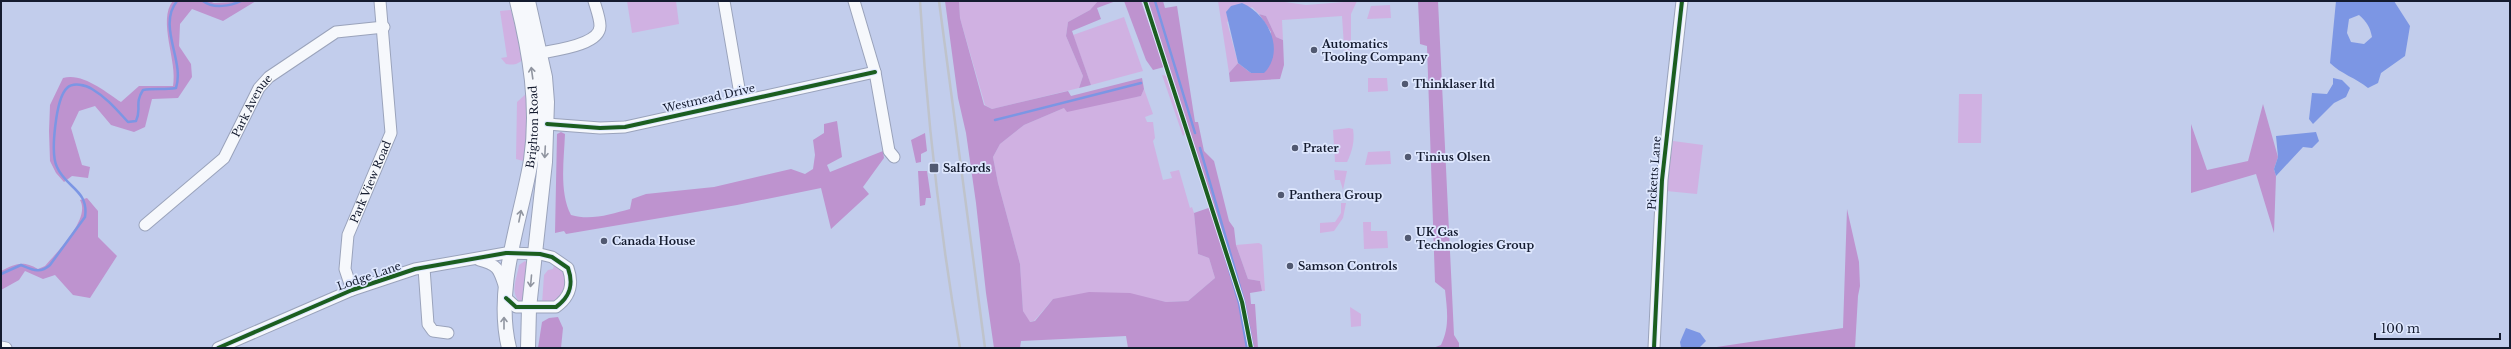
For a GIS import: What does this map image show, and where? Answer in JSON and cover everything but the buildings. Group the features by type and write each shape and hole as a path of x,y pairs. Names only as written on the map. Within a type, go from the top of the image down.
{"main road":[{"name":"Brighton Road","path":"509,348 503,326 506,295 512,254 531,159 534,122 531,69 517,1"},
{"name":"Brighton Road","path":"528,1 541,53 545,77 547,124 529,308 528,348"}],"street":[{"name":"Park View Road","path":"352,290 345,269 348,235 391,133 384,27 380,1"},
{"path":"541,53 590,41 599,34 600,25 594,1"},
{"path":"724,1 741,100"},
{"path":"854,1 875,72 889,151 894,157"},
{"name":"Picketts Lane","path":"1654,348 1662,180 1682,1"},
{"name":"Park Avenue","path":"145,225 224,158 259,88 269,77 336,32 384,27"},
{"name":"Westmead Drive","path":"547,124 612,128 875,72"},
{"name":"Lodge Lane","path":"218,348 352,290 382,279 424,268 478,260 506,253 534,254 552,257 568,268 572,285 568,297 556,307 529,308"},
{"path":"478,260 493,263 498,269 506,295 516,306 529,308"},
{"path":"424,268 428,324 433,331 448,333"},
{"path":"1,346 6,348"}],"shaded area":[{"path":"173,1 209,1 214,3 256,1 223,21 192,9 180,24 179,46 191,64 192,77 178,98 152,99 145,127 134,132 111,125 95,106 79,111 71,128 82,165 90,167 88,178 72,176 64,182 56,173 50,161 49,131 50,105 63,78 70,77 86,80 101,88 121,102 139,86 173,86 174,76 167,30 167,19 169,9"},
{"path":"627,1 676,1 679,24 632,33"},
{"path":"945,1 959,1 960,18 984,105 992,109 1068,91 1071,96 1142,78 1144,89 1141,96 1067,112 1064,108 1024,125 1000,144 993,157 998,183 1020,264 1023,311 1030,322 1035,321 1053,299 1089,292 1130,293 1166,302 1188,301 1215,278 1209,258 1198,254 1194,213 1214,206 1148,1 1163,1 1165,8 1177,6 1195,122 1198,122 1204,151 1214,161 1229,221 1234,228 1236,245 1248,279 1260,281 1262,291 1250,293 1251,304 1255,304 1258,348 1128,348 1126,336 1021,341 1020,348 994,348 976,203 966,133 958,98"},
{"path":"959,1 1098,1 1090,10 1068,22 1066,36 1083,76 1079,88 992,109 985,105 960,18"},
{"path":"1098,1 1116,1 1097,8 1101,19 1072,31 1091,85 1079,88 1083,76 1066,36 1068,22 1090,10"},
{"path":"1124,1 1141,1 1164,67 1153,70 1146,60"},
{"path":"1218,1 1278,1 1306,5 1357,1 1351,14 1351,62 1345,61 1342,16 1282,20 1283,40 1276,37 1266,16 1259,14 1252,7 1227,22 1238,63 1229,73"},
{"path":"1418,1 1438,1 1454,335 1459,343 1459,348 1433,348 1441,345 1444,338 1447,325 1447,311 1445,290 1435,282 1427,46 1420,44"},
{"path":"1390,5 1391,18 1367,19 1371,6"},
{"path":"511,10 523,59 515,64 506,64 501,58 507,57 500,11"},
{"path":"1259,14 1266,16 1276,37 1283,40 1284,65 1280,79 1230,82 1229,73 1238,63 1251,73 1271,32"},
{"path":"1124,17 1143,71 1091,85 1073,35"},
{"path":"1162,75 1167,76 1185,134 1183,136"},
{"path":"1368,78 1387,78 1388,91 1368,92"},
{"path":"1144,89 1153,114 1145,117 1147,122 1153,122 1155,138 1153,141 1163,180 1172,178 1170,172 1179,170 1190,208 1192,207 1194,213 1198,254 1209,258 1215,278 1188,301 1166,302 1130,294 1053,299 1034,321 1029,322 1023,311 1020,264 998,183 993,157 1000,144 1024,125 1064,108 1141,96"},
{"path":"527,93 526,148 523,161 516,159 517,102"},
{"path":"1959,94 1982,94 1981,143 1958,143"},
{"path":"2263,104 2278,157 2274,169 2276,176 2274,233 2256,174 2191,193 2191,124 2207,170 2248,161"},
{"path":"837,121 842,157 827,165 830,172 883,151 884,158 863,187 869,194 831,229 821,188 737,205 566,234 564,231 555,233 557,134 561,132 565,134 563,176 567,206 571,215 578,217 593,217 608,215 630,209 632,199 646,194 714,187 791,169 805,174 813,169 815,155 813,140 824,133 824,124"},
{"path":"1353,129 1354,138 1349,158 1347,162 1335,162 1333,130"},
{"path":"925,133 927,151 921,154 921,162 916,163 911,140"},
{"path":"1673,141 1703,145 1697,194 1666,191"},
{"path":"1390,151 1391,164 1365,165 1368,152"},
{"path":"1334,170 1347,171 1343,190 1340,180 1335,180"},
{"path":"918,171 927,171 931,198 926,198 925,205 920,206"},
{"path":"87,198 98,211 98,237 117,256 90,298 73,295 55,275 43,279 25,271 19,280 1,290 1,271 19,264 32,266 38,269 45,266 64,244 77,225 81,216 82,207 80,200"},
{"path":"1341,203 1346,203 1343,218 1334,231 1320,233 1320,223 1335,222 1341,213"},
{"path":"1847,209 1859,262 1860,286 1855,348 1710,348 1843,328"},
{"path":"1363,222 1371,222 1371,231 1387,231 1388,248 1364,249"},
{"path":"1259,243 1262,245 1265,291 1262,291 1260,281 1248,279 1236,245"},
{"path":"525,261 527,263 524,302 521,303 515,295 515,286 519,265"},
{"path":"554,265 559,266 565,274 565,294 556,302 542,304 544,275 548,270 553,269"},
{"path":"1350,307 1361,314 1361,326 1351,327"},
{"path":"558,317 563,328 561,348 538,348 542,322 549,318"}],"water":[{"path":"2336,1 2394,1 2410,26 2405,56 2381,73 2378,83 2368,88 2330,63","holes":["2359,15 2368,25 2372,37 2364,44 2351,42 2347,33 2349,19"]},
{"path":"1242,3 1260,15 1271,34 1274,44 1274,54 1264,73 1251,73 1238,63 1226,12 1231,6"},
{"path":"2333,78 2342,80 2350,88 2346,97 2334,103 2313,124 2309,119 2312,93 2327,94 2333,84"},
{"path":"2316,132 2319,141 2312,148 2303,147 2276,176 2274,169 2278,157 2276,136"},
{"path":"1686,328 1700,333 1706,341 1700,347 1681,348 1680,342"}],"waterway":[{"path":"1,274 21,265 36,270 43,270 46,268 50,265 85,217 84,201 61,174 55,160 55,126 60,103 67,88 73,85 83,85 97,92 107,100 128,122 136,121 138,117 138,103 143,90 176,88 178,78 170,32 170,21 172,11 177,1"},
{"path":"203,1 207,4 217,6 241,1"},
{"path":"1155,1 1195,133"},
{"path":"995,120 1141,83"},
{"path":"1200,148 1244,301 1253,348"},
{"path":"1220,238 1239,303 1247,348"}],"railway":[{"path":"920,1 926,88 935,175 946,262 960,348"},
{"path":"939,1 985,348"}],"cycle path":[{"path":"1145,1 1242,302 1251,348"},
{"path":"1654,348 1662,180 1682,1"},
{"path":"547,124 600,128 625,127 875,72"},
{"path":"218,348 352,290 415,269 506,253 540,254 552,257 568,268 571,280 570,290 565,299 556,307 516,307 506,298"}],"place":[{"name":"Automatics Tooling Company","path":"1314,50"},
{"name":"Thinklaser ltd","path":"1405,84"},
{"name":"Prater","path":"1295,148"},
{"name":"Tinius Olsen","path":"1408,157"},
{"name":"Salfords","path":"934,168"},
{"name":"Panthera Group","path":"1281,195"},
{"name":"UK Gas Technologies Group","path":"1408,238"},
{"name":"Canada House","path":"604,241"},
{"name":"Samson Controls","path":"1290,266"}]}
